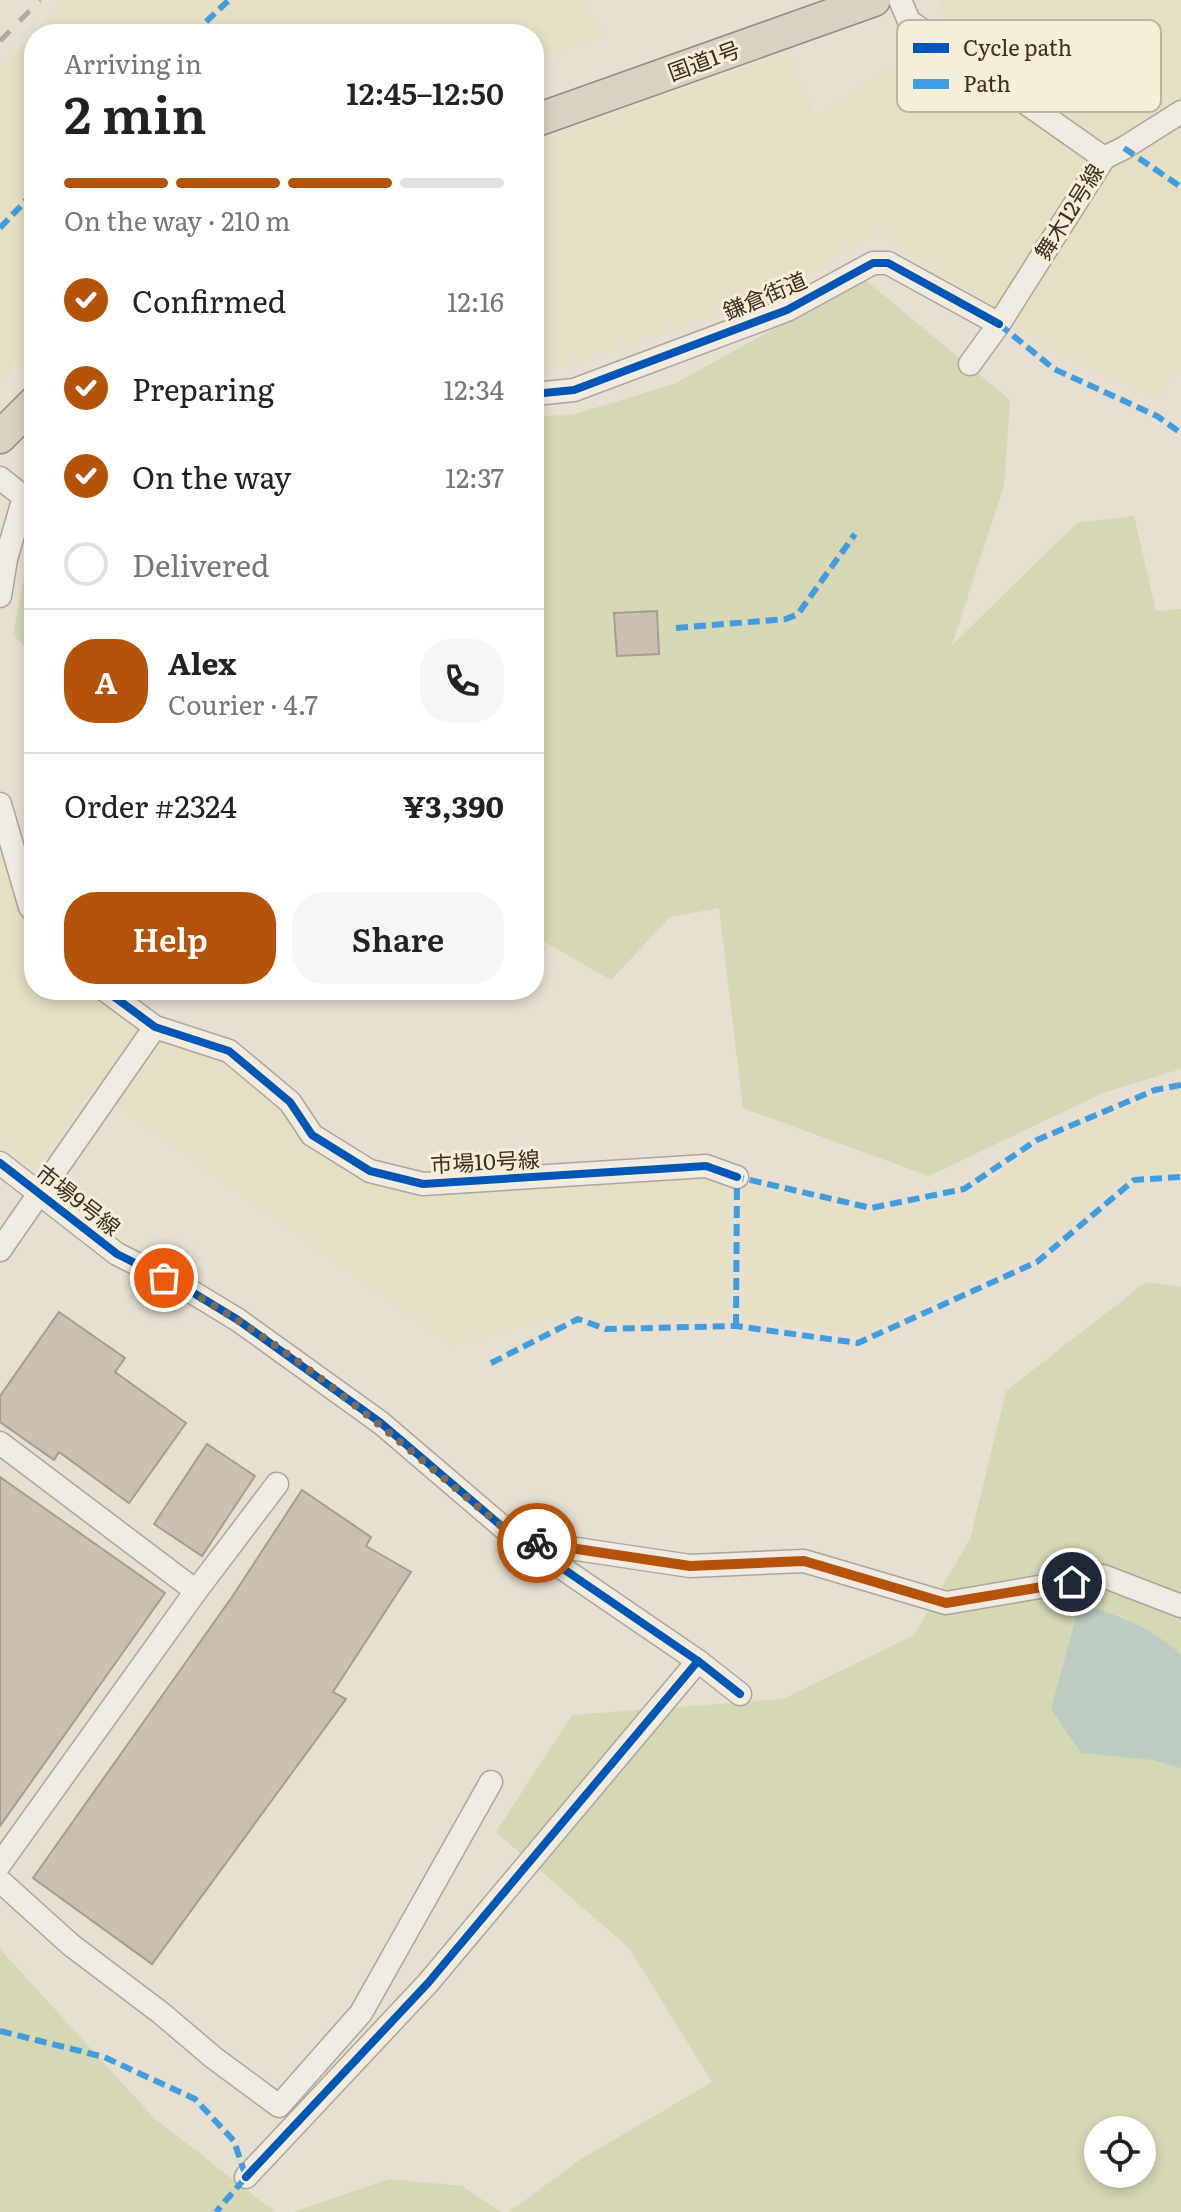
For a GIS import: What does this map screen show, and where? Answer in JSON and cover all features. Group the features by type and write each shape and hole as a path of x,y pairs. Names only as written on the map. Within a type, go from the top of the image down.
{"highway":[{"name":"国道1号","path":"544,96 815,0"},
{"name":"国道1号","path":"544,117 874,0"},
{"path":"0,437 24,413"},
{"path":"0,459 24,437"}],"street":[{"name":"舞木12号線","path":"900,0 909,20"},
{"name":"舞木12号線","path":"970,364 999,324 1104,158 1039,112"},
{"path":"1104,158 1181,112"},
{"name":"鎌倉街道","path":"544,393 574,390 787,310 873,263 888,263 999,324"},
{"path":"0,478 24,493"},
{"path":"0,596 6,559 24,510"},
{"path":"0,804 24,886"},
{"name":"市場10号線","path":"119,1000 155,1027 229,1051 290,1102 312,1135 370,1171 423,1184 706,1166 737,1177"},
{"path":"0,1250 155,1027"},
{"name":"市場9号線","path":"0,1163 117,1254 187,1289 250,1329 381,1423 505,1529 698,1661 740,1694"},
{"path":"0,1443 196,1591"},
{"path":"0,1864 196,1591 277,1484"},
{"path":"526,1541 690,1566 804,1561 946,1603 1103,1576 1181,1606"},
{"path":"246,2177 428,1983 698,1661"},
{"path":"0,1881 71,1945 279,2106 361,2013 491,1782"}],"shaded area":[{"path":"67,0 582,0 603,34 544,56 544,24 44,24"},
{"path":"939,0 1181,0 1181,364 1158,397 1056,352 879,231 755,301 544,370 544,139 788,53 817,119 897,63 897,112 1161,112 1161,20 944,20"},
{"path":"24,44 24,357 0,381 0,69"},
{"path":"0,837 24,914 24,1000 100,1000 141,1031 225,1062 281,1107 309,1146 359,1176 701,1175 729,1184 729,1317 608,1321 578,1309 453,1345 94,1088 35,1169 0,1142"},
{"path":"1181,1090 1181,1172 1128,1176 1034,1256 855,1335 744,1319 743,1185 872,1214 968,1196 1042,1145 1153,1096"},
{"path":"1080,1603 1147,1630 1181,1655 1181,1768 1153,1760 1081,1753 1051,1709"}],"green space":[{"path":"864,279 1010,400 1004,486 952,645 1077,523 1134,516 1156,611 1181,609 1181,1069 1103,1093 929,1176 743,1108 719,908 670,917 611,980 544,942 544,416 572,415 674,384"},
{"path":"24,577 24,645 13,635"},
{"path":"1146,1282 1181,1287 1181,2212 509,2212 578,2161 712,2082 629,1948 496,1832 572,1715 783,1699 914,1635 970,1539 1006,1391"},
{"path":"0,1949 155,2119 275,2212 0,2212"},
{"path":"389,2179 462,2186 501,2212 293,2212"}],"building":[{"path":"657,611 659,654 617,656 614,613"},
{"path":"59,1312 125,1358 115,1372 186,1423 129,1503 59,1452 54,1460 0,1422 0,1396"},
{"path":"207,1444 255,1476 202,1556 154,1524"},
{"path":"0,1477 165,1593 0,1826"},
{"path":"302,1490 371,1537 366,1546 411,1572 333,1692 346,1699 152,1964 33,1878 232,1597"}],"railway":[{"path":"0,41 40,0"}],"marked path":[{"path":"204,24 229,0"},
{"path":"1124,148 1181,187"},
{"path":"0,228 24,203"},
{"path":"999,324 1054,369 1157,416 1181,433"},
{"path":"676,628 786,619 798,614 855,534"},
{"path":"736,1326 737,1177 871,1208 964,1189 1037,1140 1155,1090 1181,1085"},
{"path":"491,1363 578,1319 606,1329 736,1326 858,1343 1037,1262 1134,1180 1181,1177"},
{"path":"0,2031 104,2057 195,2099 234,2141 246,2177 216,2212"}],"cycle path":[{"path":"544,393 574,390 787,310 873,263 888,263 999,324"},
{"path":"119,1000 155,1027 229,1051 290,1102 312,1135 370,1171 423,1184 706,1166 737,1177"},
{"path":"0,1163 117,1254 187,1289 238,1320 381,1423 505,1529 698,1661 740,1694"},
{"path":"246,2177 428,1983 698,1661"}],"way so far":[{"path":"164,1278 238,1320 381,1423 505,1529 526,1541 537,1543"}],"route":[{"path":"537,1543 690,1566 804,1561 946,1603 1072,1582"}]}
